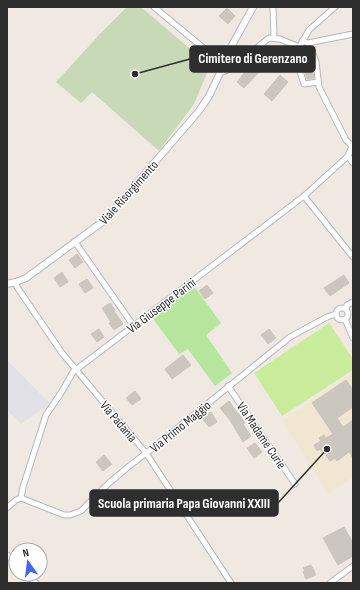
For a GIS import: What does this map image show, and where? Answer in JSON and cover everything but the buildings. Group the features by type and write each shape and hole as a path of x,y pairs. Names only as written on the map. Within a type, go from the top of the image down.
{"street":[{"path":"154,7 222,59 230,62 229,67"},
{"path":"253,7 222,59 217,63 217,67 221,71 227,70 229,67 237,64 269,38 274,37 301,44 353,34"},
{"path":"273,7 274,37"},
{"path":"301,44 308,30 334,7"},
{"path":"301,44 315,57 318,82 321,90 346,140 353,146"},
{"path":"298,66 304,84 318,82"},
{"name":"Viale Risorgimento","path":"7,284 26,278 105,220 205,104 221,71"},
{"name":"Via Giuseppe Parini","path":"21,498 23,487 46,415 69,378 76,370 304,196 348,156 353,146"},
{"path":"348,156 353,163"},
{"path":"304,196 353,257"},
{"path":"75,242 133,325"},
{"name":"Via Padania","path":"16,282 17,287 62,353 146,453 230,583"},
{"path":"345,319 348,317 346,309 347,305 353,302"},
{"path":"345,319 339,319 336,314 339,309 346,309"},
{"name":"Via Primo Maggio","path":"21,498 64,514 81,511 109,483 290,337 327,317 336,314"},
{"path":"345,319 353,338"},
{"name":"Via Madame Curie","path":"228,386 295,484"},
{"path":"7,508 16,500 21,498"},
{"path":"333,582 353,566"}],"shaded area":[{"path":"7,360 50,404 21,424 7,410"},
{"path":"353,372 353,477 328,493 283,421"}],"green space":[{"path":"127,7 141,7 210,66 194,104 159,151 92,92 81,103 56,82"},
{"path":"193,285 221,323 206,335 232,373 215,386 188,349 179,354 151,316"},
{"path":"329,323 353,359 353,370 282,416 254,373"}],"place":[{"name":"Cimitero di Gerenzano","path":"135,74"},
{"name":"Scuola primaria Papa Giovanni XXIII","path":"327,449"}]}
